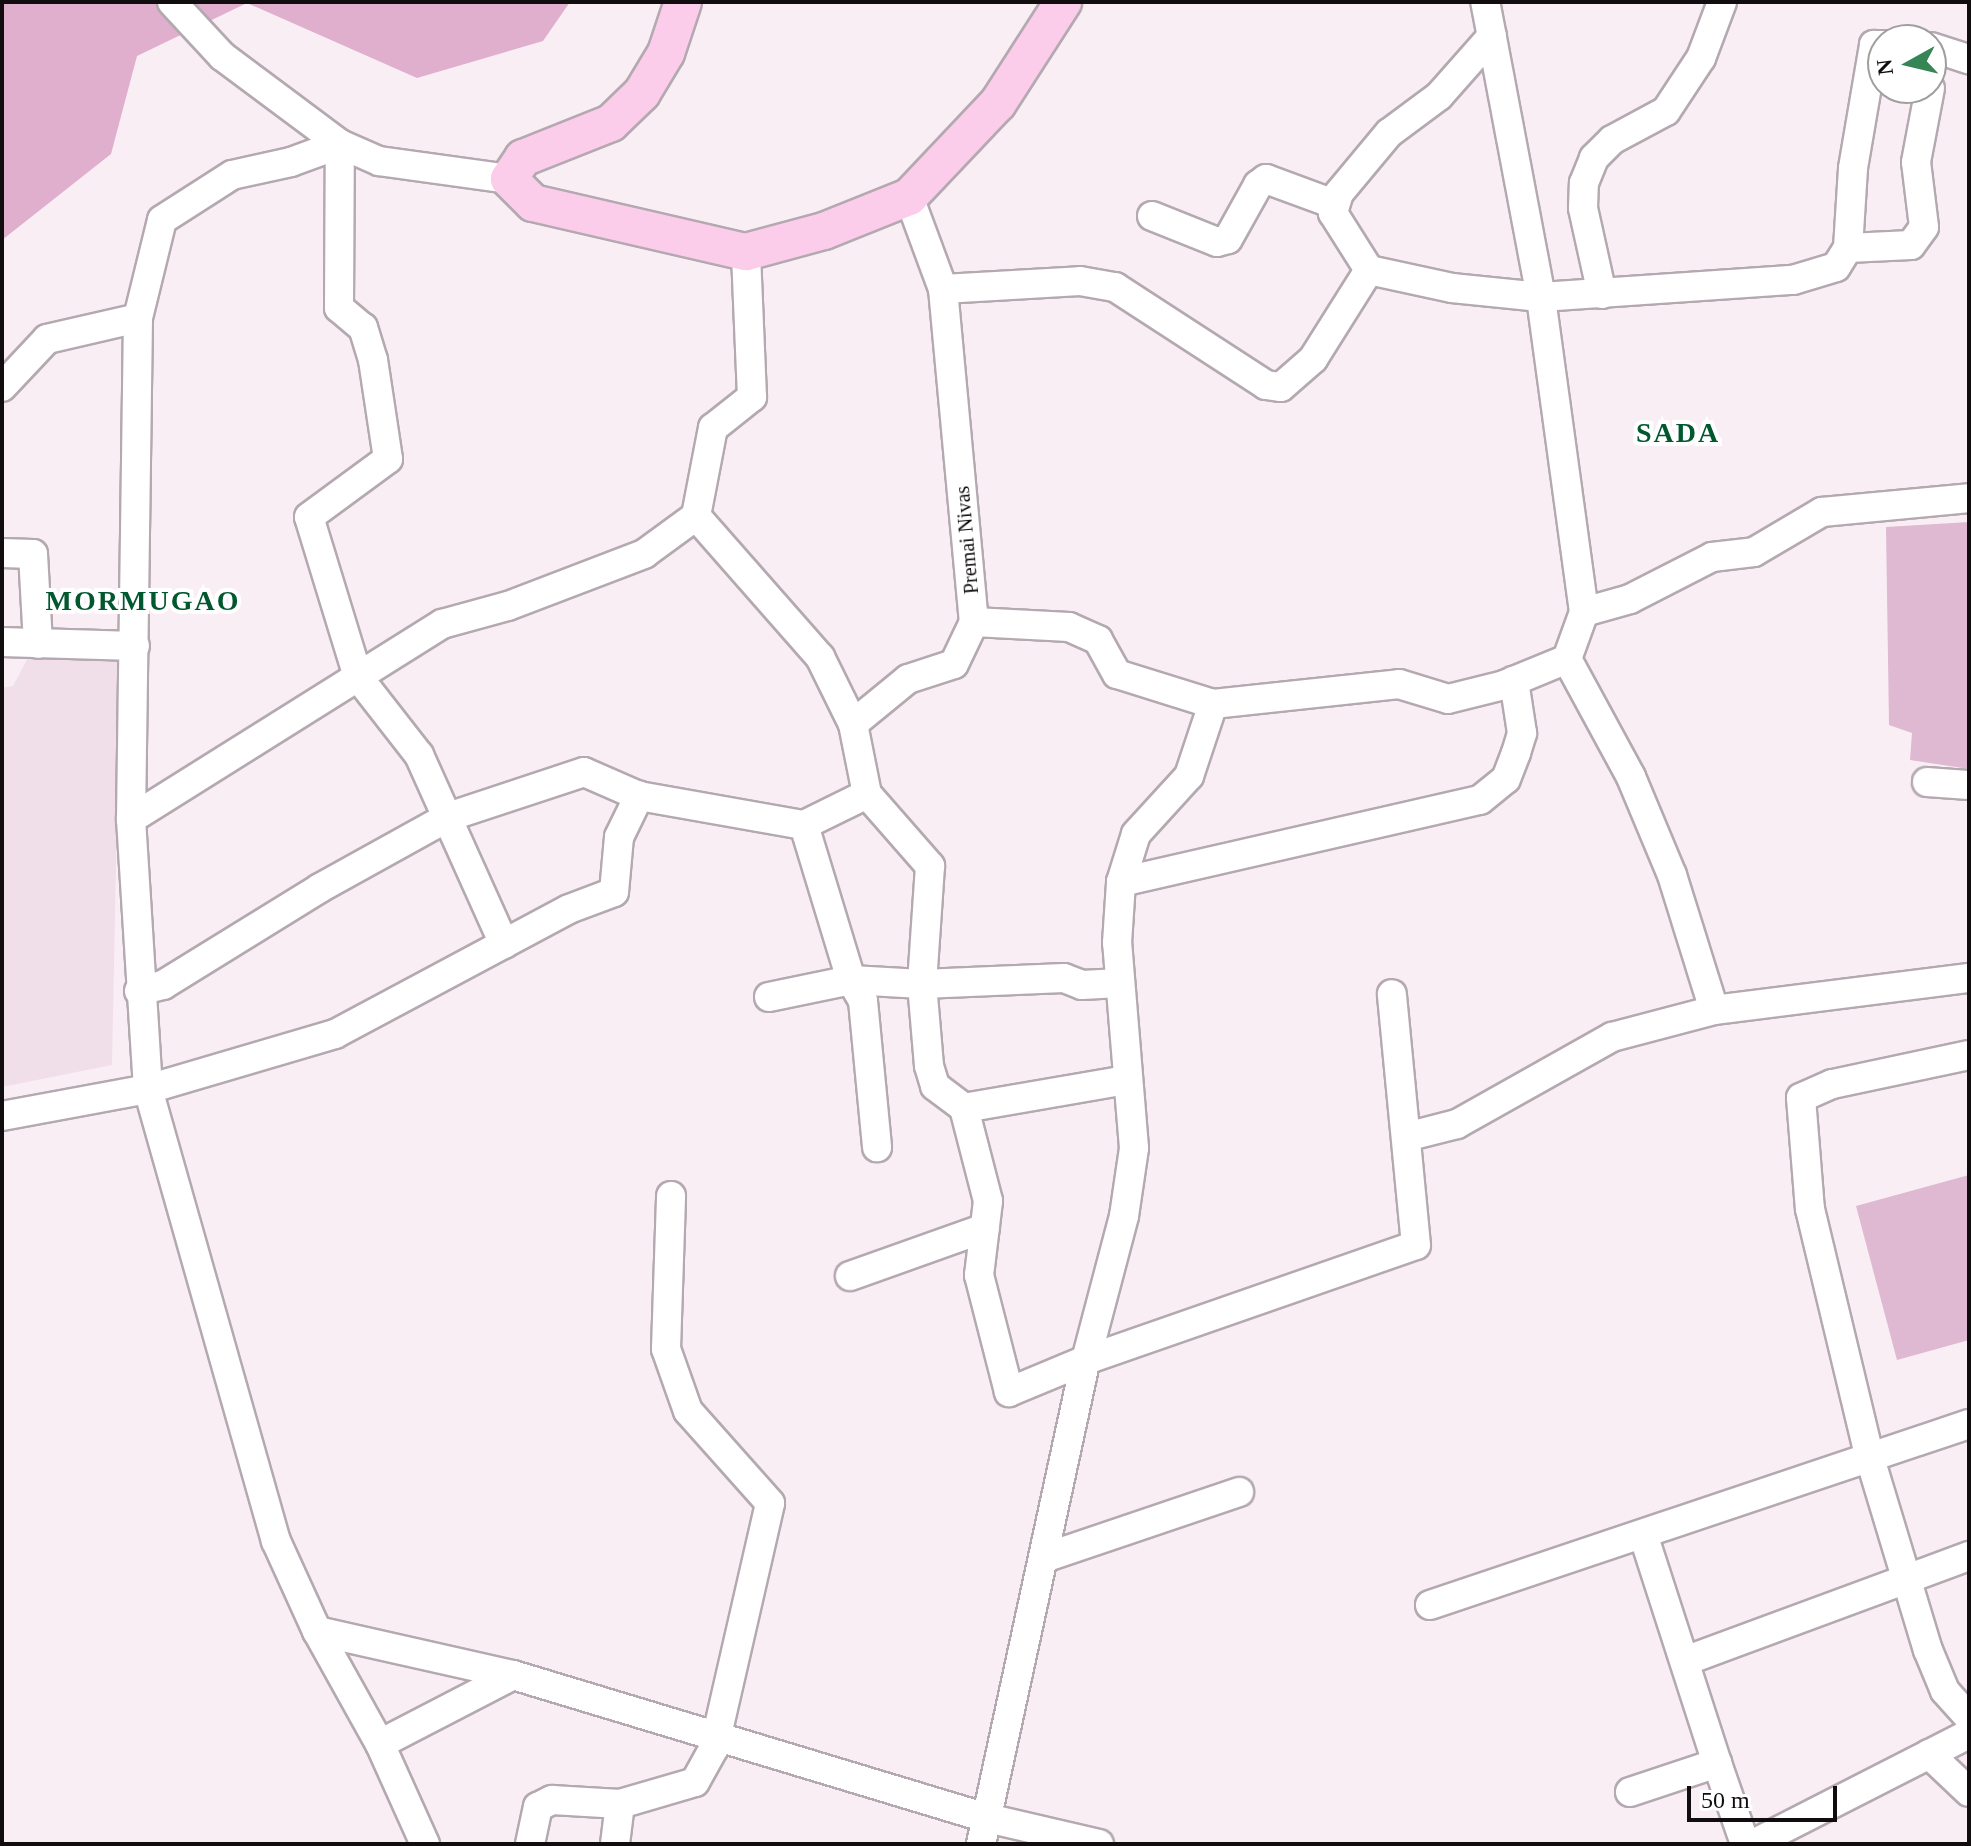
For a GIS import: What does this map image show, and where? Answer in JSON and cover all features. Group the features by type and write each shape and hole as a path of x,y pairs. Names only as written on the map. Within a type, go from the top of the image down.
{"main road":[{"path":"683,2 666,53 642,93 611,123 523,158 509,179 533,203 746,252 824,231 909,197 998,103 1063,2"}],"street":[{"path":"172,2 222,56 340,144 379,161 509,179"},
{"path":"982,1831 1086,1360 1124,1216 1134,1148 1120,983 1121,882 1136,834 1189,776 1213,704 1399,684 1448,699 1514,681 1567,659 1584,612 1541,297 1485,2"},
{"path":"1602,294 1583,208 1584,183 1594,158 1612,140 1666,111 1701,58 1722,2"},
{"path":"1492,36 1439,96 1389,133 1334,204 1333,213 1369,270 1452,288 1541,297 1793,280 1836,267 1848,248 1853,168 1867,86"},
{"path":"1947,53 1969,59"},
{"path":"1848,248 1911,245 1924,227 1916,162 1927,104"},
{"path":"340,144 291,162 232,175 162,220 138,318 131,819 139,991 148,1089 276,1541 317,1631 380,1744 425,1844"},
{"path":"340,144 339,308 363,328 373,360 388,459 309,517 358,677 419,755 504,944"},
{"path":"1152,216 1217,242 1228,239 1258,185 1266,179 1334,204"},
{"name":"Premai Nivas","path":"909,197 943,289 974,622 1069,627 1098,640 1117,674 1213,704"},
{"path":"131,819 442,624 508,606 644,554 696,516 713,428 752,397 746,252"},
{"path":"943,289 1080,281 1115,287 1266,385 1281,387 1313,359 1369,270"},
{"path":"2,387 47,339 138,318"},
{"path":"1584,612 1630,599 1712,557 1754,552 1822,512 1969,498"},
{"path":"696,516 820,657 853,724 867,794 930,866 922,984 935,1086 964,1108 988,1201 979,1275 1009,1392 1086,1360 1416,1245 1392,994"},
{"path":"2,553 33,554 38,644"},
{"path":"853,724 908,679 954,664 974,622"},
{"path":"2,642 135,646"},
{"path":"1567,659 1631,777 1672,875 1714,1010"},
{"path":"1121,882 1480,800 1506,779 1522,733 1514,681"},
{"path":"139,991 163,985 320,888 448,817 584,772 639,796 804,825 867,794"},
{"path":"1927,782 1969,785"},
{"path":"2,1116 148,1089 335,1034 504,944 614,892 619,837 639,796"},
{"path":"804,825 851,980 863,1001 877,1147"},
{"path":"769,997 851,980 922,984 1064,978 1082,985 1120,983"},
{"path":"1406,1137 1457,1124 1612,1037 1714,1010 1969,978"},
{"path":"1969,1055 1832,1084 1801,1098 1810,1209 1869,1455 1945,1691 1969,1718"},
{"path":"964,1108 1126,1080"},
{"path":"530,1844 538,1807 552,1800 620,1804 695,1782 716,1736 770,1503 688,1411 666,1349 671,1196"},
{"path":"850,1276 985,1228"},
{"path":"1430,1605 1869,1455 1969,1424"},
{"path":"1044,1558 1239,1492"},
{"path":"1643,1534 1745,1844"},
{"path":"1685,1661 1969,1556"},
{"path":"317,1631 513,1675 716,1736 982,1831 1099,1844"},
{"path":"380,1744 513,1675"},
{"path":"1753,1844 1969,1734"},
{"path":"1929,1754 1969,1792"},
{"path":"1630,1792 1717,1763"},
{"path":"615,1844 620,1804"}],"shaded area":[{"path":"2,2 570,2 543,41 417,78 247,3 137,56 111,154 2,240"},
{"path":"1969,522 1969,769 1910,760 1912,733 1889,725 1886,527"},
{"path":"30,654 120,659 112,1065 2,1087 2,688 13,686"},
{"path":"1969,1175 1969,1340 1897,1360 1856,1206"}],"district":[{"name":"SADA","path":"1678,433"},
{"name":"MORMUGAO","path":"143,601"}]}
